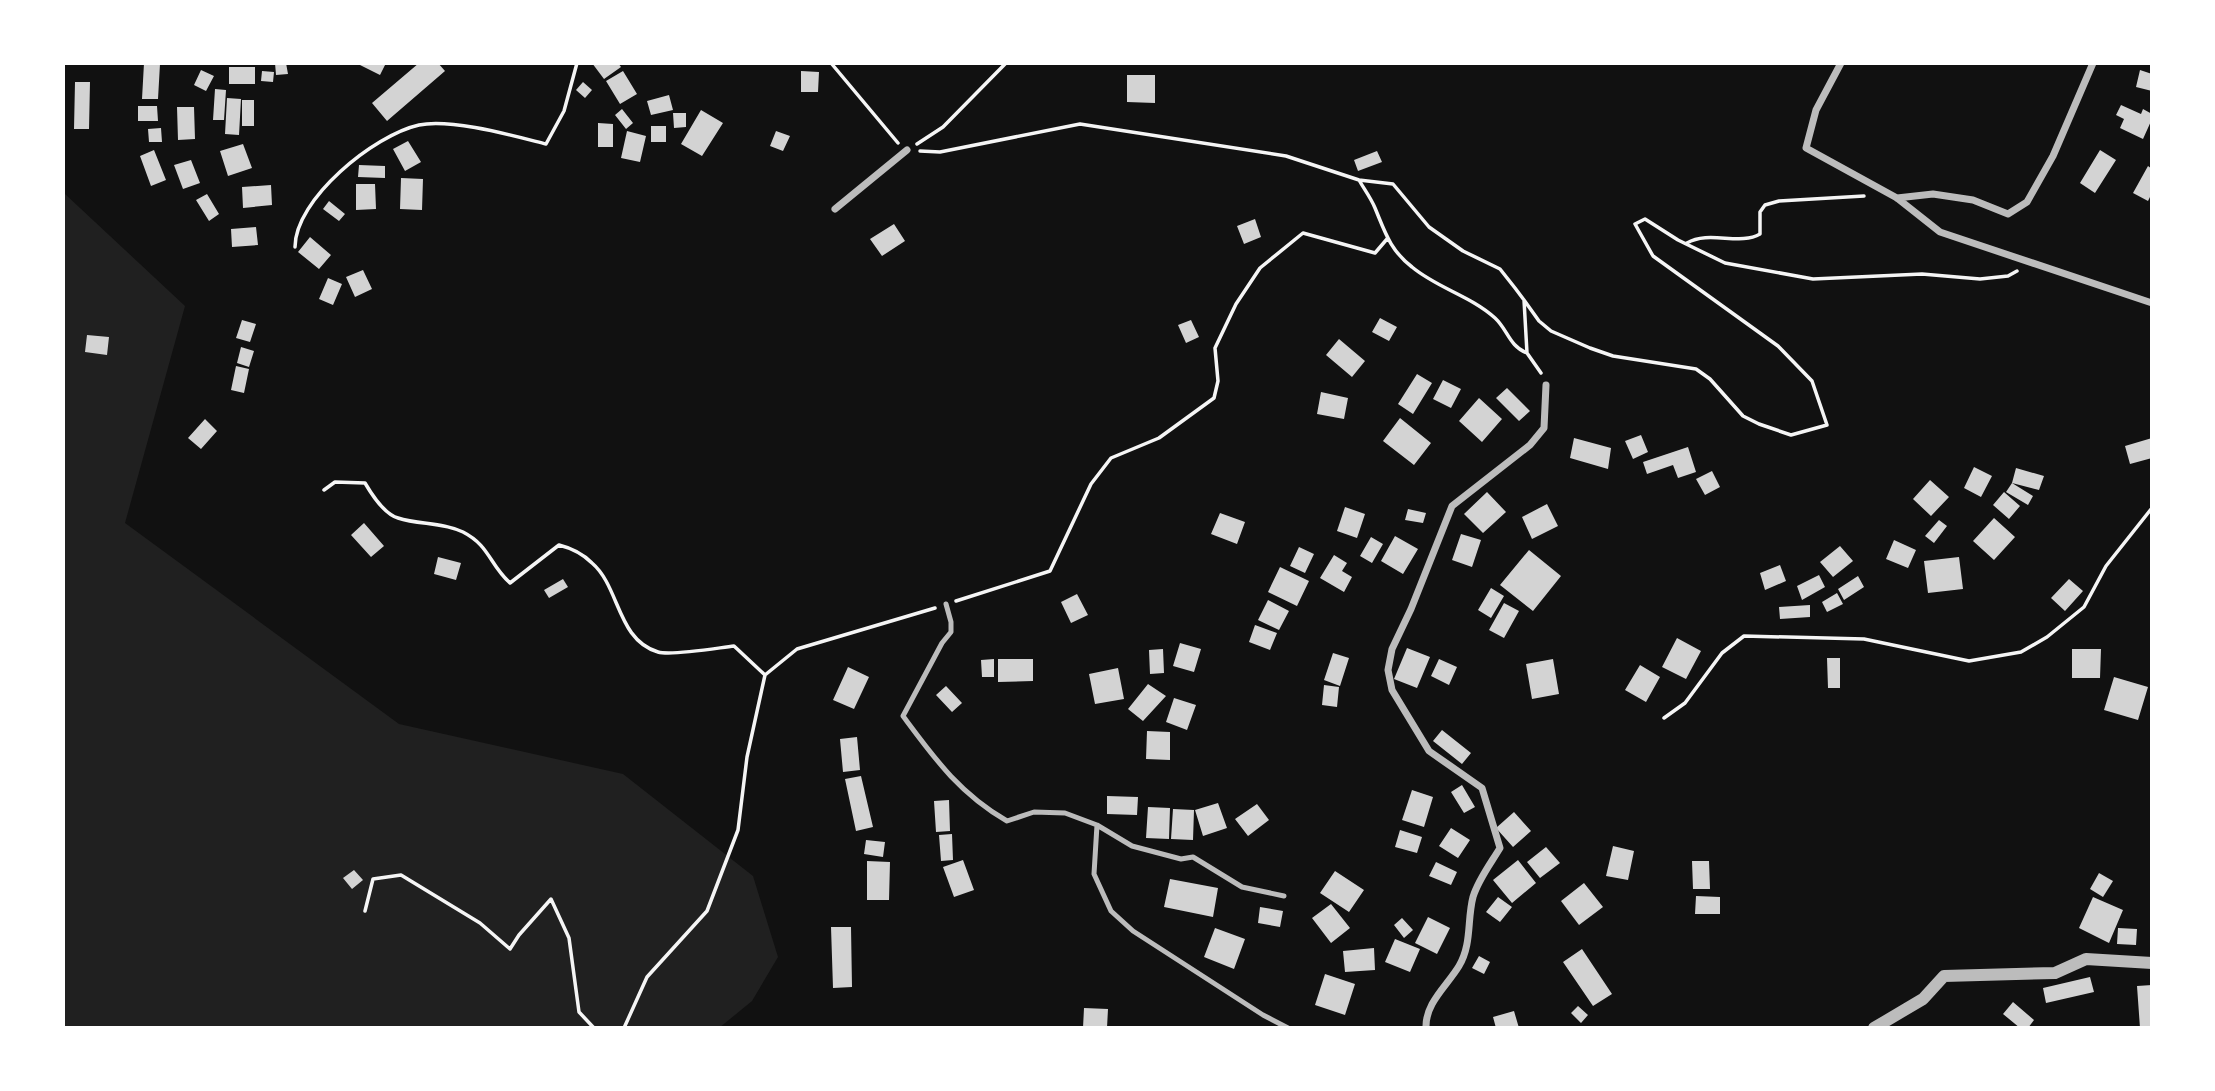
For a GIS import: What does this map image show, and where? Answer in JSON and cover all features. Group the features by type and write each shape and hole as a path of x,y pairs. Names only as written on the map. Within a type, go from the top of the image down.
{"street":[{"path":"1841,63 1816,110 1806,148 1897,198 1940,232 2152,303"},
{"path":"1897,198 1933,194 1973,200 2008,214 2027,202 2053,156 2093,63"},
{"path":"835,209 907,150"},
{"path":"1426,1028 1425,1020 1441,988 1459,967 1468,948 1474,895 1500,848 1482,788 1429,751 1392,690 1388,670 1392,649 1452,506 1530,445 1544,428 1546,385"},
{"path":"1874,1028 1923,999 1944,976 2055,973 2086,960 2152,963"}],"lane":[{"path":"946,604 951,632 942,643 903,716 941,767 980,805 1007,821 1034,812 1065,813 1097,825 1132,846 1181,859 1193,857 1242,887 1284,896"},
{"path":"1097,825 1094,874 1111,911 1133,931 1263,1015 1288,1028"}],"path":[{"path":"295,247 295,235 306,210 337,176 382,140 419,125 442,125 480,128 546,144 564,111 577,63"},
{"path":"831,63 907,150 940,152 1080,124 1286,156 1359,180 1393,184 1429,227 1463,251 1500,269 1539,321 1551,331 1613,356 1696,369 1710,379 1743,416 1791,435 1827,425 1812,381 1778,346 1653,256 1635,224 1645,219 1725,262 1813,279 1922,274 1980,279 2008,276 2031,264"},
{"path":"907,150 943,127 1006,63"},
{"path":"1359,180 1374,205 1387,239 1410,266 1440,287 1472,302 1496,319 1517,349 1527,353 1538,367 1546,385"},
{"path":"1686,243 1694,239 1751,239 1760,234 1760,212 1765,205 1779,201 1870,196 1886,192"},
{"path":"624,1028 647,977 707,911 738,830 747,757 765,675 797,649 1050,571 1091,484 1111,458 1159,438 1214,398 1218,382 1215,348 1236,304 1261,268 1303,233 1375,253 1387,239"},
{"path":"1524,300 1527,353"},
{"path":"324,490 335,482 365,483 373,498 396,518 435,523 463,532 487,549 496,570 510,583 559,545 571,548 594,564 611,591 625,622 642,646 661,653 734,646 765,675"},
{"path":"1664,718 1685,702 1722,653 1744,636 1864,639 1969,661 2021,652 2047,637 2084,607 2106,566 2152,508"},
{"path":"365,911 373,879 401,875 480,923 510,949 551,899 569,938 579,1012 594,1028"}],"shaded area":[{"path":"63,184 65,194 185,306 125,523 399,724 623,774 753,876 778,957 752,1001 719,1028 63,1028"}],"building":[{"path":"144,63 160,64 158,99 142,99"},
{"path":"275,63 286,63 288,74 276,75"},
{"path":"356,63 386,63 380,75"},
{"path":"419,63 438,63 445,71 387,121 372,103"},
{"path":"592,63 618,63 621,67 604,79"},
{"path":"229,67 255,67 255,84 229,84"},
{"path":"201,70 214,76 206,91 194,85"},
{"path":"2140,70 2152,74 2152,91 2136,87"},
{"path":"262,71 274,72 273,82 261,81"},
{"path":"623,71 637,94 620,104 606,81"},
{"path":"801,71 819,72 818,92 801,92"},
{"path":"1127,75 1155,75 1155,103 1127,102"},
{"path":"75,82 90,82 89,129 74,129"},
{"path":"583,82 592,90 585,98 576,90"},
{"path":"215,89 226,90 224,120 213,120"},
{"path":"669,95 673,110 651,115 647,101"},
{"path":"227,98 241,99 239,135 225,134"},
{"path":"242,100 254,100 254,126 242,126"},
{"path":"2121,105 2141,114 2143,109 2152,114 2143,139 2120,128 2124,119 2116,115"},
{"path":"138,106 157,106 158,121 138,121"},
{"path":"177,107 194,107 195,139 178,140"},
{"path":"622,109 633,123 626,129 615,115"},
{"path":"701,110 723,123 702,156 681,144"},
{"path":"673,113 686,113 686,127 674,128"},
{"path":"598,123 613,124 613,147 598,147"},
{"path":"651,126 666,126 666,142 651,142"},
{"path":"161,128 162,142 149,142 148,129"},
{"path":"627,131 646,136 640,162 621,158"},
{"path":"776,131 790,136 783,151 770,146"},
{"path":"408,141 421,162 405,171 393,149"},
{"path":"243,144 252,168 228,176 220,151"},
{"path":"154,150 166,180 151,186 140,156"},
{"path":"2100,150 2116,160 2095,193 2080,183"},
{"path":"1377,151 1382,162 1358,171 1354,160"},
{"path":"191,160 200,183 183,189 174,165"},
{"path":"359,165 385,166 385,178 358,177"},
{"path":"2148,166 2152,169 2152,193 2148,201 2133,193"},
{"path":"401,178 423,179 422,210 400,209"},
{"path":"356,184 375,184 376,209 356,210"},
{"path":"271,185 272,205 243,208 242,187"},
{"path":"207,194 219,214 209,221 196,200"},
{"path":"329,201 345,214 339,221 323,209"},
{"path":"1255,219 1261,237 1244,244 1237,226"},
{"path":"894,224 905,241 882,256 870,239"},
{"path":"256,227 258,245 232,247 231,229"},
{"path":"310,237 331,255 319,269 298,252"},
{"path":"363,270 372,289 355,297 346,277"},
{"path":"328,278 342,284 333,305 319,299"},
{"path":"1380,318 1397,327 1389,341 1372,332"},
{"path":"242,320 256,324 250,342 236,338"},
{"path":"1191,320 1199,337 1186,343 1178,325"},
{"path":"87,335 109,337 107,355 85,352"},
{"path":"1339,339 1365,361 1352,377 1326,355"},
{"path":"241,347 254,351 249,367 237,363"},
{"path":"236,366 249,369 244,393 231,390"},
{"path":"1417,374 1432,383 1413,414 1398,404"},
{"path":"1443,380 1461,389 1451,408 1433,399"},
{"path":"1507,388 1530,411 1519,421 1496,398"},
{"path":"1321,392 1348,398 1344,419 1317,414"},
{"path":"1479,398 1502,419 1482,442 1459,421"},
{"path":"1400,418 1431,443 1414,465 1383,441"},
{"path":"205,419 217,431 201,449 188,438"},
{"path":"1641,435 1648,452 1633,459 1625,441"},
{"path":"1574,438 1611,448 1608,469 1570,458"},
{"path":"2152,438 2152,458 2130,464 2125,446"},
{"path":"1688,447 1696,472 1678,478 1673,465 1647,474 1643,462"},
{"path":"1974,467 1992,476 1981,497 1964,488"},
{"path":"2016,468 2044,476 2039,490 2012,483"},
{"path":"1712,471 1720,487 1705,495 1696,479"},
{"path":"1930,480 1949,497 1931,516 1913,499"},
{"path":"2012,483 2033,496 2028,505 2006,492"},
{"path":"1487,492 1506,512 1483,533 1464,514"},
{"path":"2004,492 2020,506 2009,519 1993,505"},
{"path":"1547,504 1558,526 1532,539 1522,517"},
{"path":"1345,507 1365,514 1357,538 1337,531"},
{"path":"1408,509 1426,513 1423,523 1405,520"},
{"path":"1220,513 1245,522 1237,544 1211,534"},
{"path":"1994,518 2015,537 1994,560 1973,541"},
{"path":"1939,520 1947,526 1934,543 1925,536"},
{"path":"364,523 384,546 371,557 351,535"},
{"path":"1461,534 1481,540 1472,567 1452,560"},
{"path":"1395,536 1418,549 1403,574 1381,561"},
{"path":"1371,537 1383,544 1372,563 1360,556"},
{"path":"1894,540 1916,550 1908,568 1886,559"},
{"path":"1840,546 1853,561 1833,577 1820,562"},
{"path":"1299,547 1314,554 1305,573 1290,566"},
{"path":"1529,550 1561,576 1533,611 1500,585"},
{"path":"1334,555 1347,563 1342,571 1352,577 1344,592 1320,578"},
{"path":"438,557 461,563 456,580 434,574"},
{"path":"1959,557 1963,589 1928,593 1924,561"},
{"path":"1780,565 1786,581 1765,590 1760,573"},
{"path":"1280,567 1309,581 1297,606 1268,592"},
{"path":"1819,575 1825,587 1802,600 1797,586"},
{"path":"1858,576 1864,587 1844,600 1838,589"},
{"path":"563,579 568,587 549,598 544,590"},
{"path":"2069,579 2083,591 2065,611 2051,598"},
{"path":"1491,588 1504,596 1491,618 1478,610"},
{"path":"1837,593 1843,604 1827,612 1822,602"},
{"path":"1077,594 1088,615 1071,623 1061,602"},
{"path":"1268,600 1289,611 1279,630 1258,620"},
{"path":"1504,603 1519,611 1504,638 1489,630"},
{"path":"1810,605 1810,617 1780,619 1779,607"},
{"path":"1255,625 1277,633 1270,650 1249,642"},
{"path":"1677,638 1701,651 1686,679 1662,667"},
{"path":"1180,643 1201,649 1194,672 1173,666"},
{"path":"1407,648 1430,657 1417,688 1394,679"},
{"path":"1163,649 1164,673 1150,674 1149,650"},
{"path":"2072,649 2101,649 2100,678 2072,678"},
{"path":"1333,653 1349,658 1340,686 1324,680"},
{"path":"1827,658 1840,658 1840,688 1828,688"},
{"path":"994,659 994,677 982,677 981,660"},
{"path":"998,659 1033,659 1033,681 998,682"},
{"path":"1439,659 1457,667 1449,685 1431,676"},
{"path":"1553,659 1559,694 1532,699 1526,664"},
{"path":"1640,665 1660,677 1646,702 1625,690"},
{"path":"848,667 869,677 854,709 833,700"},
{"path":"1118,668 1124,699 1095,704 1089,674"},
{"path":"2114,677 2148,687 2138,720 2104,710"},
{"path":"1148,684 1166,696 1143,721 1128,709"},
{"path":"1324,685 1339,687 1337,707 1322,705"},
{"path":"946,686 962,703 952,712 936,695"},
{"path":"1174,698 1196,705 1187,730 1166,722"},
{"path":"1442,730 1471,753 1462,764 1433,741"},
{"path":"1147,731 1170,732 1170,760 1146,759"},
{"path":"857,737 860,770 843,772 840,739"},
{"path":"861,776 873,827 856,831 845,779"},
{"path":"1462,785 1475,807 1464,813 1451,792"},
{"path":"1412,790 1433,797 1424,827 1402,820"},
{"path":"1107,796 1138,797 1137,815 1107,814"},
{"path":"949,800 950,831 936,832 934,801"},
{"path":"1218,803 1227,828 1203,836 1195,810"},
{"path":"1257,804 1269,820 1248,836 1235,819"},
{"path":"1148,807 1170,808 1169,839 1146,838"},
{"path":"1173,809 1194,810 1193,840 1171,839"},
{"path":"1514,812 1531,831 1513,847 1496,828"},
{"path":"1451,828 1470,840 1458,858 1439,846"},
{"path":"1400,830 1422,837 1417,853 1395,847"},
{"path":"952,834 953,860 941,861 939,835"},
{"path":"866,840 885,842 883,857 864,854"},
{"path":"1613,846 1634,851 1628,880 1606,876"},
{"path":"1546,847 1560,863 1540,878 1527,862"},
{"path":"963,860 974,890 954,897 943,867"},
{"path":"1518,860 1536,883 1512,903 1493,880"},
{"path":"867,861 890,862 889,900 867,900"},
{"path":"1692,861 1709,861 1710,889 1693,889"},
{"path":"1436,862 1457,872 1451,885 1429,876"},
{"path":"354,870 363,880 352,889 343,878"},
{"path":"1335,871 1364,890 1349,912 1320,893"},
{"path":"2099,873 2113,881 2103,897 2090,889"},
{"path":"1170,879 1218,888 1213,917 1164,907"},
{"path":"1584,883 1603,907 1579,925 1561,901"},
{"path":"1696,896 1720,897 1720,914 1695,914"},
{"path":"1498,897 1512,907 1500,922 1486,912"},
{"path":"2093,897 2123,910 2109,943 2079,928"},
{"path":"1331,904 1350,928 1331,943 1312,918"},
{"path":"1260,907 1283,911 1280,927 1258,923"},
{"path":"1428,917 1450,928 1437,954 1415,943"},
{"path":"1402,918 1413,930 1404,938 1394,925"},
{"path":"831,927 851,927 852,987 833,988"},
{"path":"1215,928 1245,939 1234,969 1204,957"},
{"path":"2118,928 2137,929 2136,945 2117,944"},
{"path":"1395,939 1420,949 1410,972 1385,962"},
{"path":"1374,948 1375,970 1345,972 1343,951"},
{"path":"1582,949 1612,994 1593,1006 1563,962"},
{"path":"1479,956 1490,962 1484,974 1472,968"},
{"path":"1325,974 1355,984 1345,1015 1315,1005"},
{"path":"2090,977 2094,992 2046,1003 2043,988"},
{"path":"2152,985 2152,1028 2140,1028 2137,986"},
{"path":"2013,1002 2034,1020 2028,1028 2020,1028 2003,1014"},
{"path":"1578,1006 1588,1015 1581,1023 1571,1013"},
{"path":"1084,1008 1108,1009 1107,1028 1083,1028"},
{"path":"1514,1011 1519,1028 1496,1028 1493,1017"}]}
